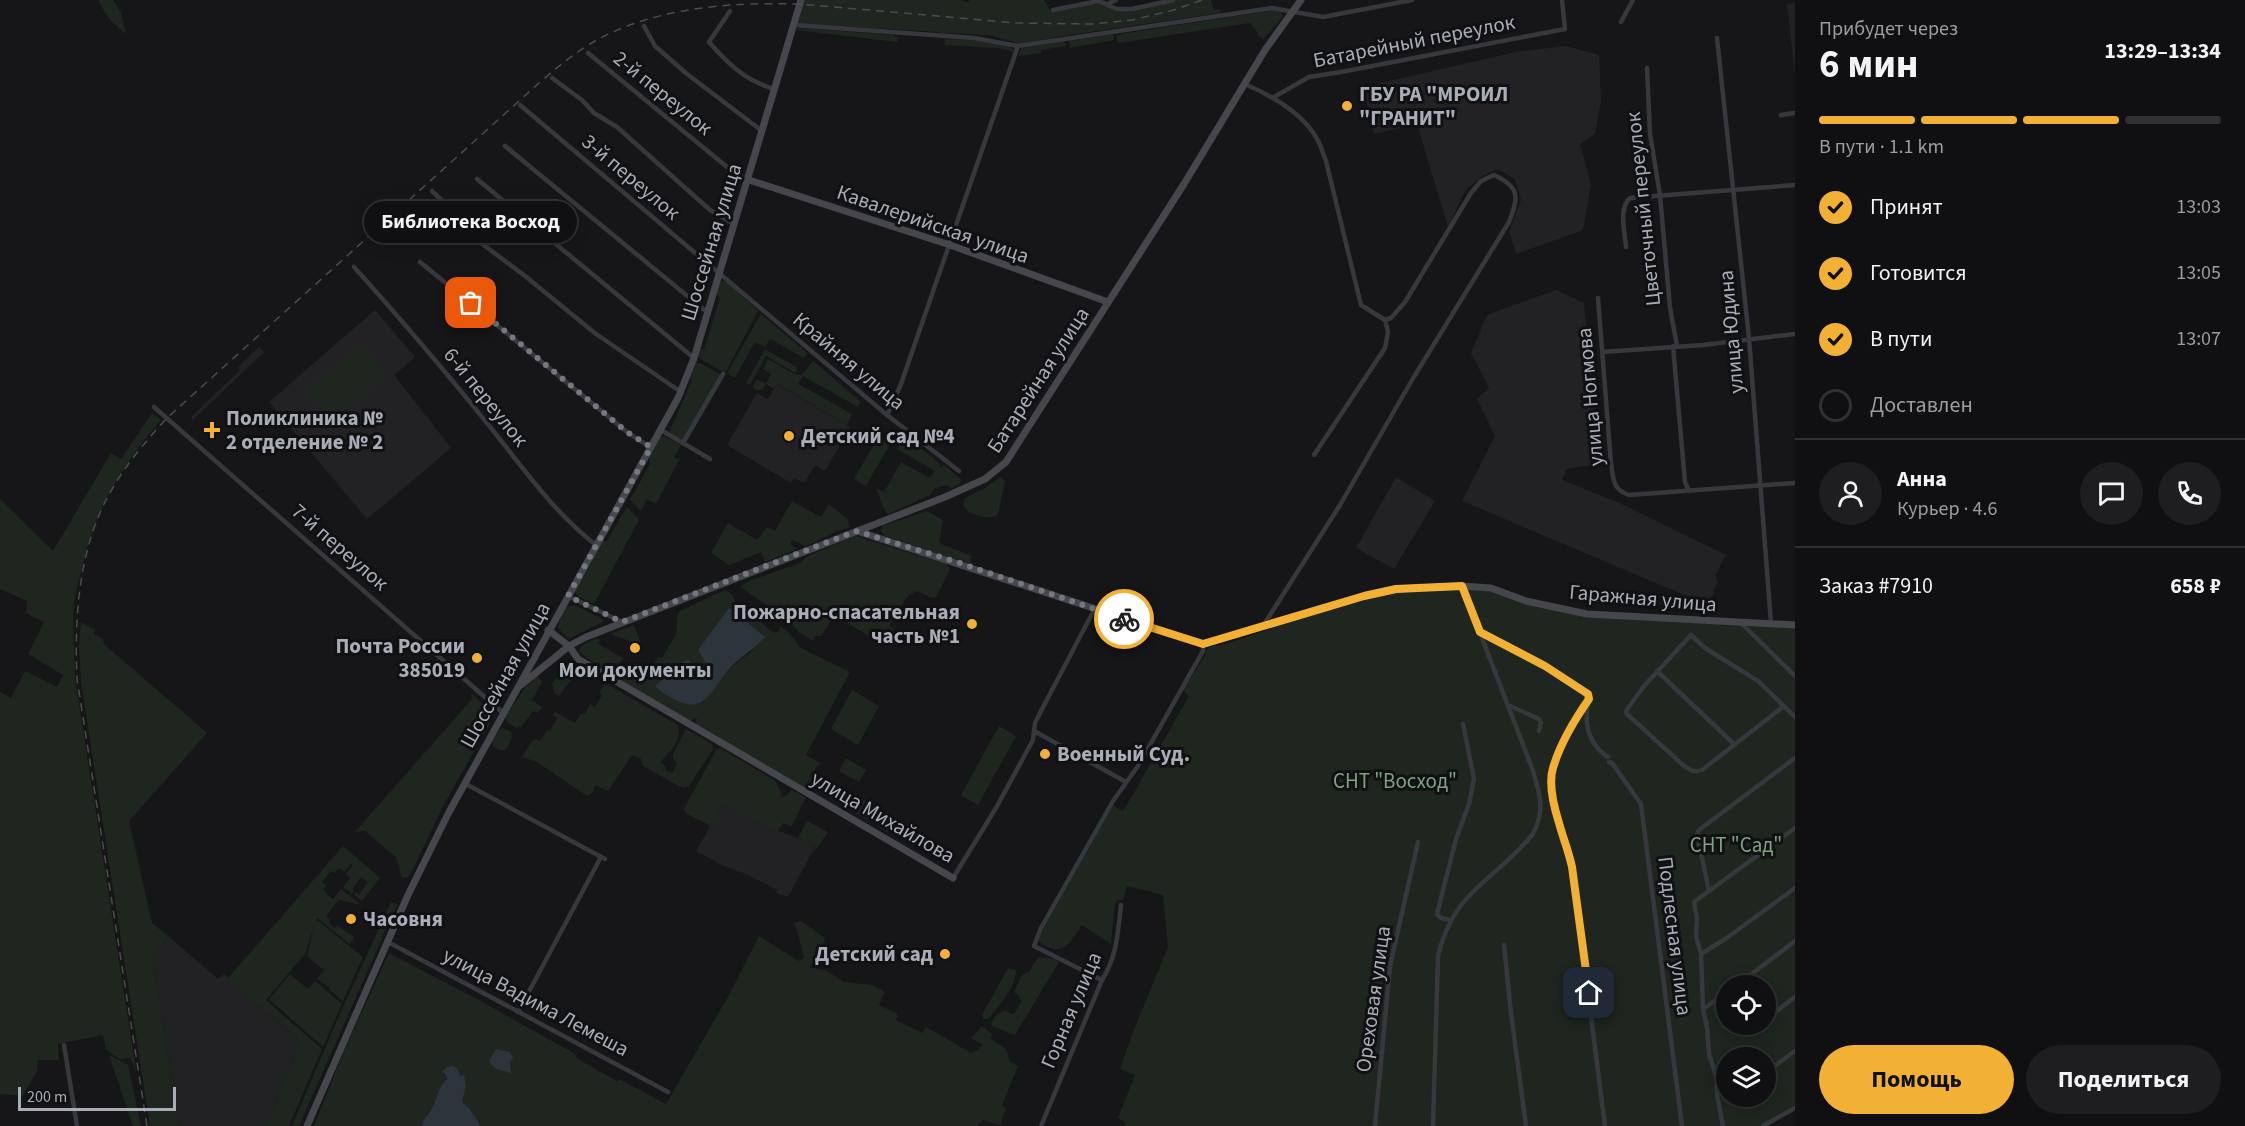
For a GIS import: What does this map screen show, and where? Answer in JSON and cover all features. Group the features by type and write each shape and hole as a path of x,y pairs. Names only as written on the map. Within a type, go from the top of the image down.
{"main road":[{"name":"Шоссейная улица","path":"307,1126 412,886 464,783 681,392 720,274 746,179 801,0"},
{"name":"Батарейная улица","path":"517,689 569,646 622,622 975,484 1000,468 1047,400 1300,0"},
{"name":"Кавалерийская улица","path":"746,179 950,244 1108,303"},
{"path":"856,531 1203,644"},
{"name":"Гаражная улица","path":"1203,644 1364,596 1396,589 1462,586 1491,588 1526,602 1587,614 1795,625"},
{"name":"улица Михайлова","path":"548,630 569,646 578,659 953,878"}],"street":[{"path":"1053,10 1116,0"},
{"path":"1106,2 1117,9 1132,9 1173,0"},
{"path":"794,25 974,38 1018,46 1272,8 1323,17 1412,0"},
{"name":"Батарейный переулок","path":"1274,97 1309,77 1565,29 1562,0"},
{"path":"1621,22 1633,0"},
{"path":"730,10 709,42 729,64 755,82 774,88"},
{"path":"644,26 656,46 669,58 762,130"},
{"name":"улица Юдина","path":"1717,38 1749,338 1771,624"},
{"path":"887,415 901,384 1018,46"},
{"name":"2-й переулок","path":"588,53 732,171 746,179"},
{"name":"Цветочный переулок","path":"1647,68 1650,134 1674,336 1685,483 1689,491"},
{"path":"552,78 582,100 594,113 616,127 710,210 734,224"},
{"path":"1245,84 1274,97 1311,129 1318,140 1326,161 1361,305 1385,320 1388,332 1385,348 1314,455"},
{"name":"3-й переулок","path":"520,105 720,274"},
{"path":"1781,115 1795,114"},
{"path":"505,146 708,313"},
{"path":"1263,626 1347,494 1412,380 1509,222 1517,202 1508,181 1494,175 1481,181 1471,193 1405,302 1391,318 1385,320"},
{"path":"477,178 694,358"},
{"path":"1626,247 1623,211 1625,203 1630,198 1795,185"},
{"path":"432,192 450,208 477,240 596,334 681,392"},
{"path":"420,262 627,432 651,447"},
{"name":"6-й переулок","path":"354,267 445,371 546,496 581,533 596,545"},
{"name":"Крайняя улица","path":"720,274 887,415 959,471"},
{"name":"улица Ногмова","path":"1598,298 1614,484 1619,491 1629,495 1689,491"},
{"path":"1602,352 1795,334"},
{"path":"683,443 723,374"},
{"name":"7-й переулок","path":"154,407 503,713"},
{"path":"661,430 710,459"},
{"path":"1689,491 1795,483"},
{"path":"1433,1126 1438,956 1443,934 1461,903 1476,886 1498,870 1524,845 1540,822 1539,789 1462,586"},
{"path":"568,596 622,622"},
{"name":"улица Михайлова","path":"953,878 1034,740 1034,731 1041,711 1094,610"},
{"path":"1740,622 1795,676"},
{"path":"1480,632 1545,666 1588,694 1589,699 1577,716 1552,770 1551,788 1572,867 1605,1126"},
{"path":"1784,706 1700,771 1684,766 1626,711 1691,635 1705,648 1758,681 1784,706 1795,717"},
{"path":"1102,980 1034,946 1041,928 1113,801 1138,766 1203,651 1203,644"},
{"path":"1658,671 1735,745"},
{"name":"Подлесная улица","path":"1589,699 1587,723 1593,745 1612,763 1641,804 1682,1126"},
{"path":"1508,705 1539,719 1541,723 1539,731"},
{"path":"1450,920 1441,918 1437,914 1474,779 1463,724"},
{"path":"1034,731 1126,783"},
{"path":"1709,891 1697,834 1699,830 1795,758"},
{"path":"464,783 603,858 518,1012"},
{"path":"1723,1126 1717,1095 1717,1079 1709,1054 1703,1009 1701,954 1696,936 1697,920 1694,902 1795,828"},
{"name":"Ореховая улица","path":"1375,1126 1390,966 1418,842"},
{"path":"1701,954 1795,888"},
{"name":"Горная улица","path":"1041,1126 1102,980 1110,967 1116,945 1121,905"},
{"path":"1750,975 1795,941"},
{"name":"улица Вадима Лемеша","path":"388,942 668,1092"},
{"path":"1504,945 1526,1126"},
{"path":"1776,1011 1795,997"},
{"path":"1703,1009 1716,1000"},
{"path":"64,1045 77,1126"},
{"path":"1776,1065 1795,1051"},
{"path":"1762,1126 1795,1108"}],"shaded area":[{"path":"1795,3 1795,75 1787,4"},
{"path":"1566,46 1599,55 1601,101 1595,134 1580,144 1591,185 1583,230 1516,254 1509,231 1521,200 1515,179 1498,169 1482,176 1465,191 1448,227 1417,124 1374,134 1363,87 1516,52"},
{"path":"1556,290 1584,303 1598,437 1591,465 1567,469 1562,480 1619,503 1726,555 1715,576 1718,582 1708,605 1462,501 1495,436 1477,399 1489,388 1471,353 1487,315"},
{"path":"375,310 415,357 394,375 451,448 367,519 269,402"},
{"path":"259,347 264,352 193,420 191,417 240,370 238,367"},
{"name":"Детский сад №4","path":"777,384 850,427 825,471 815,465 804,483 794,478 791,483 727,445 757,393 768,399"},
{"path":"1396,477 1435,501 1394,569 1356,548"},
{"path":"729,608 765,637 730,668 703,701 688,704 663,693 655,686 667,676 672,676 678,665 688,659 698,672 706,673 709,668 698,650"},
{"path":"812,775 835,784 896,818 888,832 804,783"},
{"path":"723,803 766,826 816,845 788,897 696,851"},
{"path":"168,936 218,979 224,974 300,1041 266,1126 179,1126 153,958"},
{"path":"496,1049 510,1052 513,1057 510,1063 511,1073 501,1071 489,1061"},
{"path":"452,1066 457,1068 461,1076 464,1075 466,1086 462,1102 470,1109 480,1124 479,1126 422,1126 441,1086 447,1079 442,1072"}],"green space":[{"path":"99,0 113,0 121,13 126,34 110,19"},
{"path":"804,0 961,0 968,2 970,0 1044,0 1051,12 1100,3 1114,10 1125,11 1176,0 1211,0 1214,10 1220,9 1220,13 1022,44 988,35 798,24"},
{"path":"1276,10 1283,16 1264,39 1258,36 1250,23 1118,43 1116,37 1121,34"},
{"path":"799,28 892,35 898,38 898,42 795,30"},
{"path":"1113,34 1114,40 1070,48 1069,41"},
{"path":"945,39 993,43 1010,47 1015,51 944,45"},
{"path":"1064,41 1066,46 1018,56 1022,48"},
{"path":"720,281 727,282 758,311 725,373 697,355 700,349 704,349 720,298 716,293"},
{"path":"761,314 807,353 804,358 770,339 765,347 755,342 735,378 727,373"},
{"path":"360,345 386,376 332,421 306,390"},
{"path":"765,349 798,368 795,373 766,356 750,385 746,383"},
{"path":"768,359 794,374 802,375 813,361 861,402 858,407 803,376 798,384 852,414 847,425 778,384 774,389 766,384 771,374 763,369"},
{"path":"696,363 721,375 682,441 669,433 692,380 690,378"},
{"path":"757,379 766,384 762,390 756,390 753,387"},
{"path":"152,413 161,420 121,473 110,491 93,530 74,600 73,613 75,678 136,1070 130,1058 119,1059 106,1049 103,1035 58,1044 59,1060 38,1060 37,1071 23,1096 0,1094 0,692 11,698 25,671 57,687 63,675 28,654 44,622 26,613 27,601 0,589 0,499 53,551 111,453 121,459"},
{"path":"901,432 940,464 939,468 945,465 961,480 959,484 951,488 947,485 934,489 930,495 888,514 876,488 884,492 901,462 930,478 935,471 897,449 900,443 897,438"},
{"path":"664,436 681,445 674,457 679,460 656,504 647,499 641,511 630,500 650,464 649,456 659,437"},
{"path":"878,437 890,444 866,486 854,479"},
{"path":"1000,477 1005,481 998,514 987,517 967,511 963,505 965,498"},
{"path":"792,501 821,517 829,504 847,519 850,528 833,533 806,546 792,540 790,544 795,550 765,562 761,552 729,565 711,553 728,523 757,540 767,527 775,531"},
{"path":"626,508 639,520 594,604 578,596 574,590 592,563 591,559 601,541 607,541"},
{"path":"927,511 943,520 939,542 972,556 969,564 885,536 881,531 882,526"},
{"path":"855,536 946,564 950,569 936,597 932,598 917,591 909,595 889,626 895,630 889,642 882,638 880,642 847,623 850,618 838,611 821,636 815,636 813,641 741,587 749,581 800,563 806,557"},
{"path":"1476,587 1587,614 1795,625 1795,1108 1763,1126 1124,1126 1125,1122 1118,1118 1135,1075 1120,1069 1168,947 1163,895 1127,886 1123,900 1115,903 1111,944 1082,925 1068,944 1059,949 1053,949 1038,941 1113,805 1124,810 1189,696 1183,690 1208,647 1226,644 1296,620 1297,617 1396,589"},
{"path":"722,591 727,591 732,594 735,601 770,630 776,633 780,626 801,648 850,672 806,755 820,763 811,774 805,788 695,723 697,719 690,721 627,685 579,652 585,644 596,639 601,640 597,643 623,658 619,665 623,667 625,664 648,675 658,657 662,658 676,634 678,612","holes":["755,649 730,668 708,696 667,676 672,676 678,665 706,673 709,668"]},
{"path":"574,605 603,619 603,622 568,639 558,628 566,607"},
{"path":"81,622 95,630 94,634 103,639 104,644 207,733 129,821 152,923 168,936 153,958 179,1126 150,1126 81,682 79,644"},
{"path":"634,625 640,641 638,644 610,634"},
{"path":"569,663 573,678 559,696 554,693 552,683"},
{"path":"537,676 542,682 532,700 542,707 538,713 533,711 521,727 516,728 507,722 506,716 525,688"},
{"path":"604,685 608,685 678,725 677,741 660,762 666,767 665,770 672,773 677,763 673,754 686,729 712,744 713,749 689,786 683,788 677,785 643,766 641,759 632,755 608,791 595,785 593,792 587,796 537,762 522,757 532,741 536,739 540,741 547,730 550,731 557,718 553,715 555,712 575,723 582,713 585,714 590,704 595,707 602,695 599,693"},
{"path":"852,690 879,706 858,745 831,729"},
{"path":"471,693 489,710 490,723 443,806 412,871 408,877 402,878 396,857 365,831 355,832 472,699"},
{"path":"999,726 1016,736 978,805 961,795"},
{"path":"503,728 512,735 509,745 501,751 493,746 492,742"},
{"path":"720,748 774,780 782,793 780,798 791,790 806,797 792,826 783,823 778,831 723,803 711,826 687,814 684,810 686,805 716,750"},
{"path":"846,758 866,770 859,782 839,771"},
{"path":"807,821 828,832 812,855 816,845 798,838"},
{"path":"343,846 380,878 362,901 354,895 356,892 359,894 368,882 361,877 352,889 354,891 352,894 343,887 350,878 346,874 353,865 351,864 344,872 339,868 335,873 331,871 322,882 326,885 323,890 333,899 341,889 361,905 339,900 326,916 335,928 337,925 354,937 350,944 317,918 305,954 266,1000 322,1049 289,1126 266,1126 300,1041 228,978"},
{"path":"391,902 398,905 390,917 299,1126 292,1126 338,1018"},
{"path":"318,921 363,957 343,1001 317,979 324,970 307,956 315,923"},
{"path":"801,921 825,938 820,955 809,967 827,971 844,982 872,985 885,992 879,1005 898,1014 896,1020 922,1033 926,1027 971,1053 983,1045 971,1038 982,1026 992,1034 991,1039 1006,1049 1010,1062 1018,1066 1002,1105 1006,1108 1000,1125 983,1120 977,1126 479,1126 480,1123 462,1102 464,1085 457,1068 443,1072 447,1079 441,1086 422,1126 314,1126 344,1051 389,953 575,1054 576,1058 617,1081 621,1080 666,1104 730,993 759,936 799,961 804,958 794,923"},
{"path":"1039,957 1055,959 1059,962 1015,1035 992,1026 994,1018 1001,1012 1006,1010 1010,1014 1015,1013 1021,1002 1019,996 1014,992 1022,975 1030,971"},
{"path":"1008,968 1016,970 1013,983 1002,1002 988,1019 983,1019 982,1015"},
{"path":"290,974 308,989 315,981 342,1004 323,1047 269,999"},
{"path":"109,1055 128,1065 141,1126 133,1126"}],"railway":[{"path":"147,1126 77,679 76,655 78,607 85,558 100,512 123,471 167,418 561,64 600,38 628,26 689,10 752,4 812,5 1016,23 1093,24 1132,20 1174,10 1202,0"}],"way so far":[{"path":"471,303 627,432 651,447 568,596 622,622 856,531 957,562 1010,582 1124,619"}],"place":[{"name":"ГБУ РА \"МРОИЛ \"ГРАНИТ\"","path":"1347,106"},
{"name":"Библиотека Восход","path":"471,303"},
{"name":"Поликлиника № 2 отделение № 2","path":"212,430"},
{"name":"Детский сад №4","path":"789,436"},
{"name":"Пожарно-спасательная часть №1","path":"972,624"},
{"name":"Мои документы","path":"635,648"},
{"name":"Почта России 385019","path":"477,658"},
{"name":"Военный Суд.","path":"1045,754"},
{"name":"Часовня","path":"351,919"},
{"name":"Детский сад","path":"945,954"}],"route":[{"path":"1124,619 1203,644 1364,596 1396,589 1462,586 1480,632 1545,666 1588,694 1589,699 1577,716 1552,770 1551,788 1572,867 1589,993"}],"park label":[{"name":"СНТ \"Восход\"","path":"1395,781"},
{"name":"СНТ \"Сад\"","path":"1736,845"}]}
